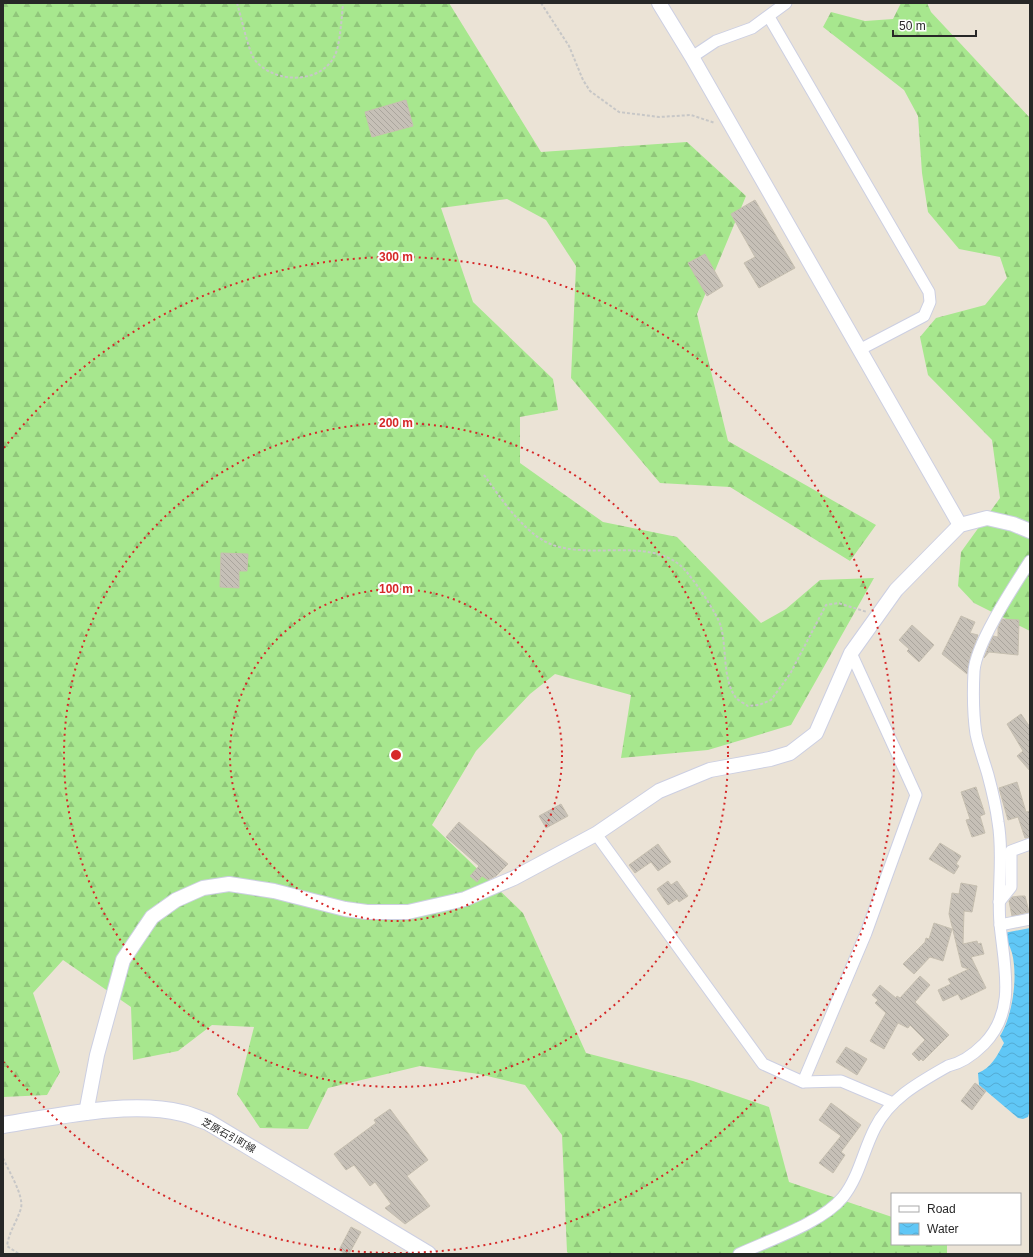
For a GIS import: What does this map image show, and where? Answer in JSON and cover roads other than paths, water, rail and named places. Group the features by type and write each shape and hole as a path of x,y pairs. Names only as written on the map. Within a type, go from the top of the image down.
{"main road":[{"name":"芝原石引町線","path":"3,1125 86,1113 119,1110 154,1109 181,1113 208,1122 428,1254"}],"street":[{"path":"659,3 733,128 960,525"},
{"path":"692,57 716,41 752,28 786,3"},
{"path":"768,17 929,292 930,302 924,316 859,350"},
{"path":"86,1113 97,1055 123,960 152,917 176,900 204,888 229,884 274,891 345,909 368,912 408,912 465,899 514,878 596,834 659,791 710,770 790,753 816,733 851,653 896,590 960,525 988,518 1013,524 1030,531"},
{"path":"739,1254 828,1212 843,1197 858,1172 874,1128 893,1103 901,1095 936,1073 976,1052 991,1036 1001,1020 1004,1006 1006,969 1000,925 999,902 1001,874 999,823 988,775 976,734 974,669 982,647 1004,603 1030,561"},
{"path":"803,1082 866,933 916,795 851,653"},
{"path":"596,834 763,1064 803,1082 841,1081 893,1103"},
{"path":"999,902 1011,887 1011,850 1030,844"},
{"path":"1000,925 1030,919"}],"water":[{"path":"1030,928 1030,1110 1028,1117 1023,1119 1018,1118 979,1085 978,1073 990,1065 1004,1043 1000,1036 1011,1007 1014,984 1014,963 1012,953 1004,933"}]}
